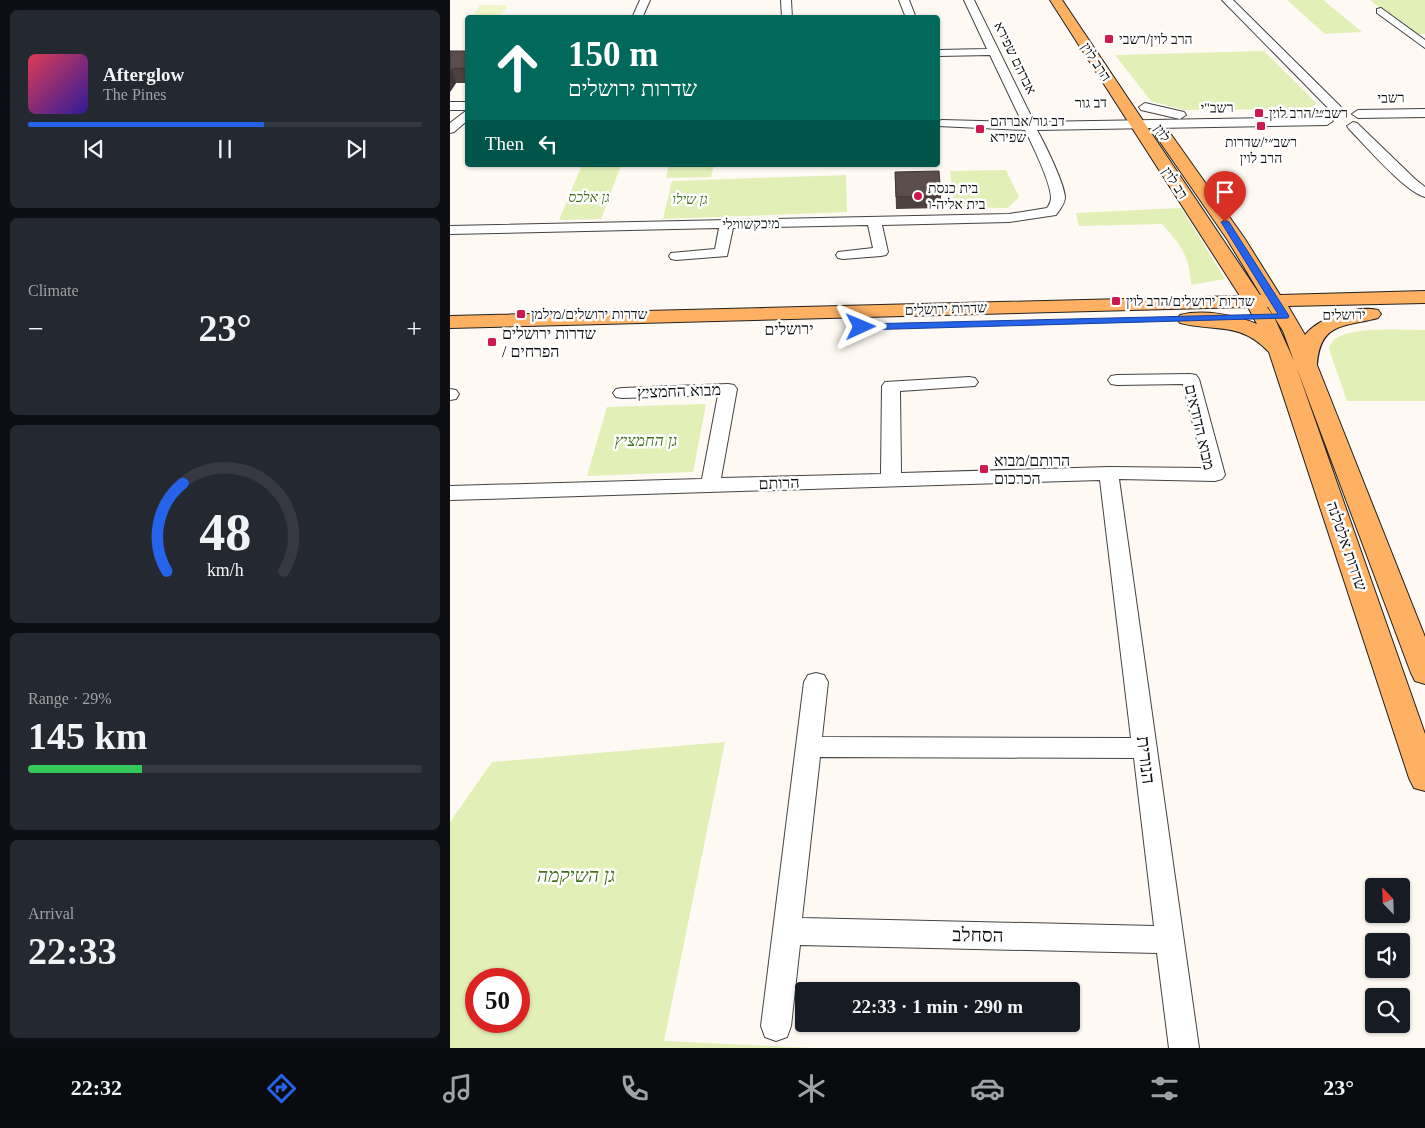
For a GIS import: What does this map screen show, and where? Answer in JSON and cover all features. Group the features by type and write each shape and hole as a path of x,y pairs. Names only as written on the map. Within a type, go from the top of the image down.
{"main road":[{"name":"הרב לוין","path":"1056,0 1141,113"},
{"path":"1071,0 1100,41"},
{"name":"לוין","path":"1141,113 1167,141 1236,239 1253,265 1269,308"},
{"name":"רב לוין","path":"1141,113 1231,268 1269,308"},
{"path":"1253,265 1282,284 1310,293 1351,298"},
{"path":"1173,303 1211,296 1229,289 1232,284 1231,268"},
{"name":"ירושלים","path":"1351,298 1425,297"},
{"name":"שדרות ירושלים","path":"1187,319 1351,298"},
{"name":"שדרות ירושלים","path":"450,322 1173,303 1269,308"},
{"name":"ירושלים","path":"1269,308 1371,314 1425,313"},
{"name":"שדרות אלטלנה","path":"1269,308 1278,349 1319,464 1425,778"},
{"name":"שדרות אלטלנה","path":"1269,308 1299,344 1336,446 1425,673"},
{"path":"1306,365 1308,346 1319,330 1342,319 1371,314"},
{"path":"1187,319 1241,325 1264,334 1278,349"},
{"name":"ירושלים","path":"450,337 1187,319"}],"street":[{"path":"638,15 645,0"},
{"path":"786,0 787,15"},
{"path":"904,0 910,15"},
{"name":"אברהם שפירא","path":"969,0 1043,154 1058,196 1057,204 1051,212"},
{"path":"1227,0 1336,109 1358,120 1410,182 1425,193"},
{"path":"1381,11 1425,45"},
{"path":"940,53 994,52"},
{"path":"459,124 460,109"},
{"path":"1336,109 1327,111 1325,118 1339,125 1358,120 1425,119"},
{"path":"1141,113 1188,120"},
{"name":"דב גור","path":"940,124 1028,123 1141,113"},
{"name":"דב גור","path":"1028,123 1141,113"},
{"name":"רשב\"י","path":"1141,113 1188,120 1325,118"},
{"name":"רשבי","path":"1358,120 1425,113"},
{"path":"1167,141 1171,133 1188,120"},
{"name":"מיכקשווילי","path":"450,230 1008,218 1051,212"},
{"path":"843,255 881,252 874,221"},
{"path":"676,256 722,253 727,224"},
{"name":"מבוא הדודאים","path":"1109,473 1215,475 1190,379 1117,380"},
{"path":"891,480 891,386 969,382"},
{"name":"מבוא החמציץ","path":"622,393 728,389 710,485"},
{"name":"הרותם","path":"450,493 1109,473"},
{"name":"הנורית","path":"1109,473 1184,1048"},
{"path":"776,1026 816,682"},
{"path":"808,747 1145,748"},
{"name":"הסחלב","path":"787,931 1170,940"}],"green space":[{"path":"1287,0 1323,0 1362,32 1325,34"},
{"path":"1370,0 1425,0 1425,34 1414,34"},
{"path":"480,5 508,5 501,15 473,15"},
{"path":"1264,51 1317,104 1308,109 1184,110 1151,101 1115,55"},
{"name":"גן אלכס","path":"581,167 620,167 601,219 559,220"},
{"path":"669,167 714,167 711,177 666,178"},
{"path":"1006,170 1019,197 1008,208 954,207 950,171"},
{"name":"גן שילו","path":"846,175 847,212 663,219 672,181"},
{"path":"1181,208 1225,279 1191,285 1189,267 1183,252 1162,224 1079,226 1076,213"},
{"path":"1371,330 1425,330 1425,401 1347,401 1329,349 1333,341 1343,335"},
{"name":"גן החמציץ","path":"706,404 693,472 587,476 607,407"},
{"name":"גן השיקמה","path":"725,742 664,1041 813,1048 450,1048 450,822 492,762"}],"building":[{"path":"450,51 465,51 465,68 452,69 450,71"},
{"path":"939,171 941,196 896,197 895,172"}],"place":[{"name":"הרב לוין/רשבי","path":"1109,39"},
{"name":"רשב״י/הרב לוין","path":"1259,113"},
{"name":"רשב״י/שדרות הרב לוין","path":"1261,126"},
{"name":"דב גור/אברהם שפירא","path":"980,129"},
{"name":"בית כנסת בית אליה-ו","path":"918,196"},
{"name":"שדרות ירושלים/הרב לוין","path":"1116,301"},
{"name":"שדרות ירושלים/מילמן","path":"521,314"},
{"name":"שדרות ירושלים / הפרחים","path":"492,342"},
{"name":"הרותם/מבוא הכרכום","path":"984,469"}],"route":[{"path":"861,327 1284,316 1225,222"}]}
